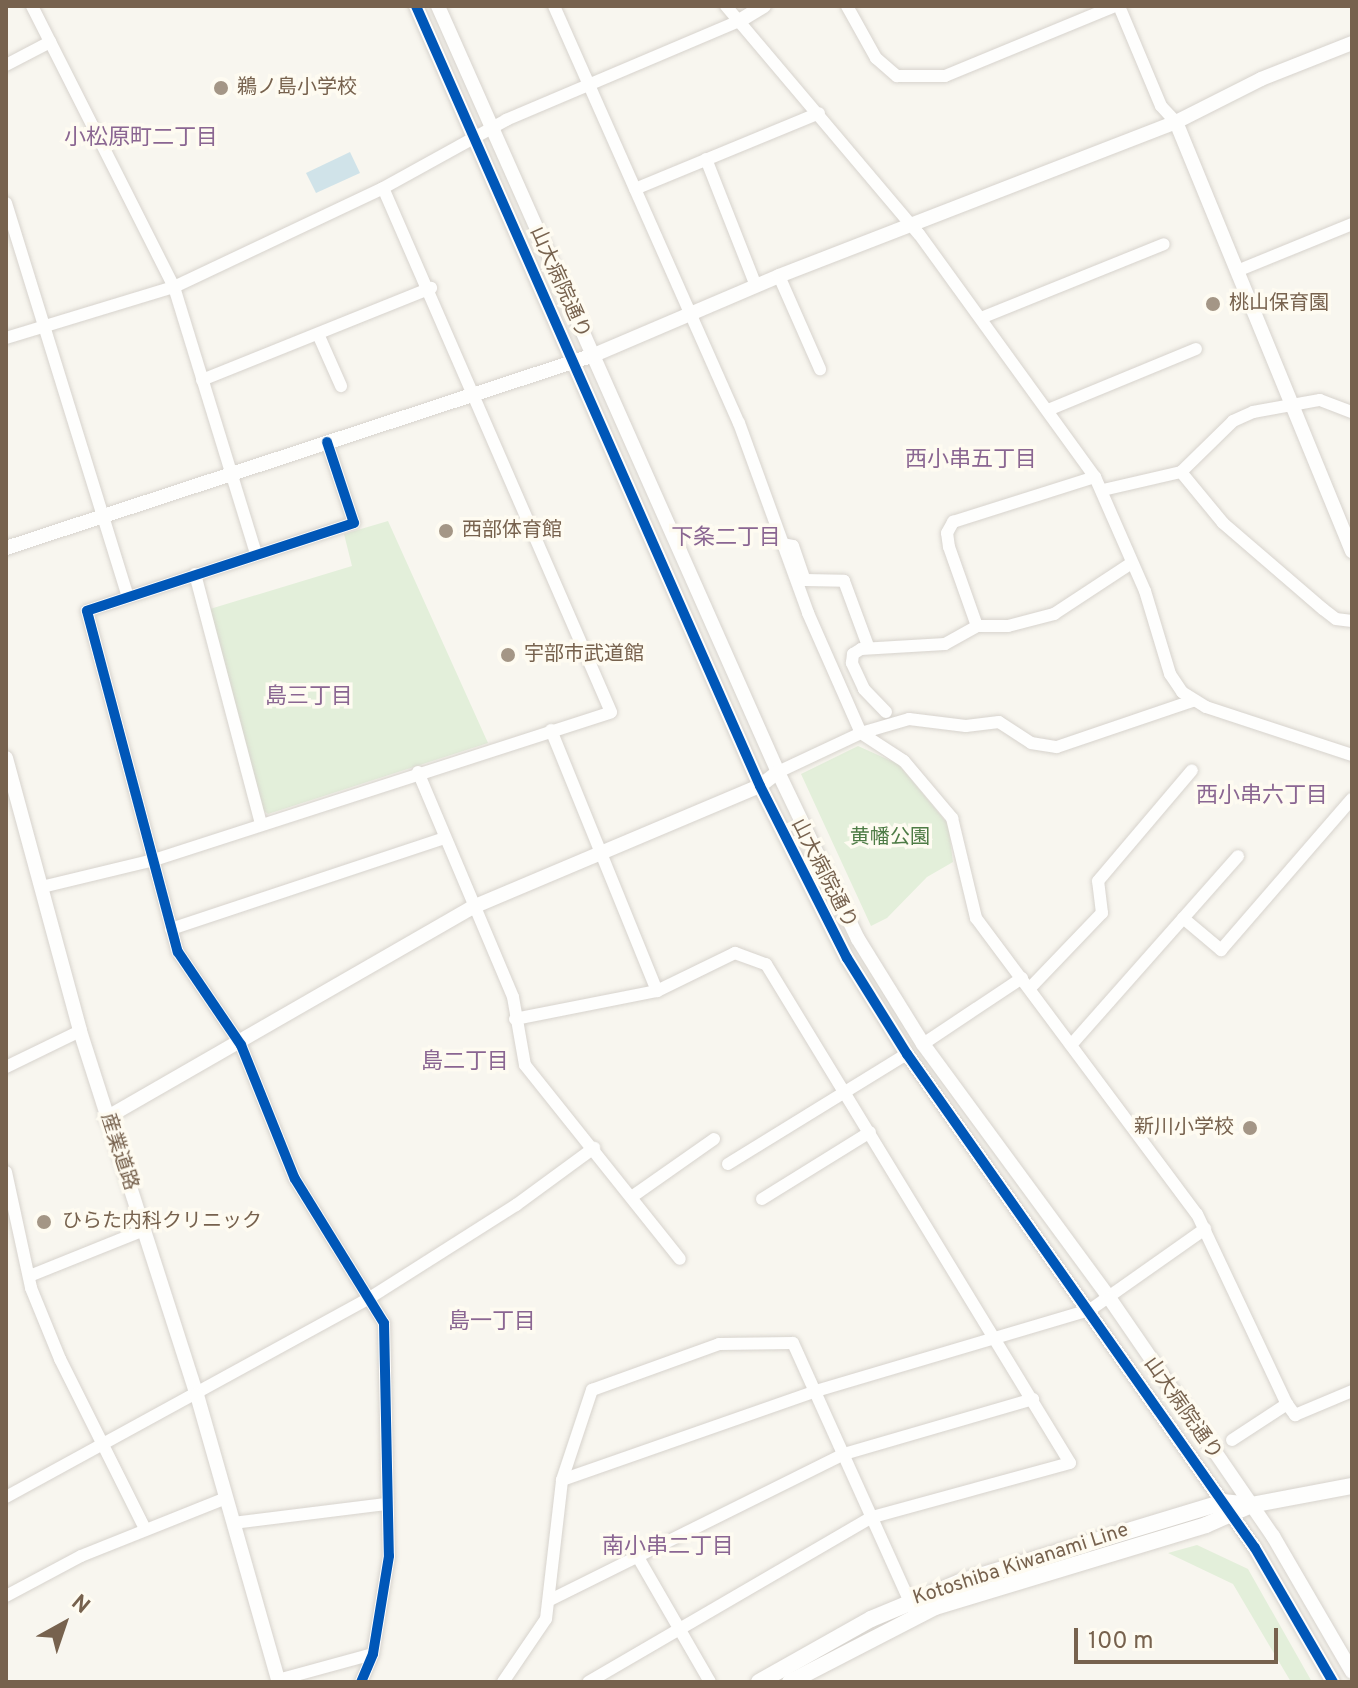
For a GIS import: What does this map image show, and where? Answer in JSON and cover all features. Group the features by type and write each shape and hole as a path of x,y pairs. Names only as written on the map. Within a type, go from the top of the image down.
{"main road":[{"name":"Kotoshiba Kiwanami Line","path":"759,1682 912,1608 1223,1502 1251,1505 1352,1486"},
{"name":"Kotoshiba Kiwanami Line","path":"790,1682 912,1608 1234,1516 1251,1505"}],"street":[{"path":"32,6 174,287 256,554"},
{"name":"山大病院通り","path":"416,6 760,786 834,936 907,1054 1234,1516 1290,1602 1333,1682"},
{"name":"山大病院通り","path":"438,6 778,772 858,939 923,1044 1110,1299 1251,1505 1318,1607 1352,1672"},
{"path":"554,6 739,423 782,544 861,733 904,761 952,818 969,907 1205,1229 1287,1404 1295,1415 1352,1391"},
{"path":"726,6 910,225 1095,477 1103,490 1130,564 1145,591 1170,674 1192,701 1352,755"},
{"path":"6,338 174,287 383,188 491,128 586,84 739,21 764,6"},
{"path":"847,6 876,58 897,76 945,76 1117,6 1161,106 1176,122 1352,551"},
{"path":"6,65 50,42"},
{"path":"6,548 327,442 476,397 594,355 779,276 1176,122 1261,79 1352,43"},
{"path":"635,189 819,113"},
{"path":"706,159 756,286"},
{"path":"42,887 154,860 611,712 431,288 383,188"},
{"path":"6,203 107,517 128,597"},
{"path":"1237,271 1352,224"},
{"path":"981,318 1164,244"},
{"path":"779,276 820,369"},
{"path":"202,380 431,288"},
{"path":"318,334 341,386"},
{"path":"1048,410 1196,349"},
{"path":"1103,490 1181,472 1233,421 1291,404 1320,400 1352,412"},
{"path":"327,442 354,523 87,611 178,952 241,1045 295,1179 371,1297 386,1335 389,1556 373,1654 361,1682"},
{"path":"1181,472 1223,523 1329,614 1352,621"},
{"path":"977,626 949,547 947,533 953,522 1095,477"},
{"path":"782,544 793,546 805,580 844,581 868,646"},
{"path":"886,712 864,689 852,663 853,654 868,646 945,644 977,626 1019,624 1054,614 1130,564"},
{"path":"195,574 261,823"},
{"path":"106,1118 241,1045 473,907 760,786 778,772 861,733 909,719 966,726 999,722 1031,743 1057,747 1192,701"},
{"path":"551,730 657,991"},
{"name":"産業道路","path":"6,758 80,1031 197,1395 278,1681"},
{"path":"923,1044 1026,983 1102,913 1098,881 1192,770"},
{"path":"418,772 513,997 525,1065 633,1196 680,1259"},
{"path":"1183,918 1221,950 1352,799"},
{"path":"171,929 444,838"},
{"path":"1071,1045 1238,856"},
{"path":"515,1019 657,991 735,953 766,964 1070,1463 872,1517 589,1682"},
{"path":"6,1067 80,1031"},
{"path":"728,1164 907,1054"},
{"path":"762,1199 870,1132"},
{"path":"633,1196 714,1139"},
{"path":"6,1497 371,1297 516,1205 594,1148"},
{"path":"6,1172 32,1275 31,1288 101,1446 145,1529"},
{"path":"562,1480 816,1391 1090,1310 1110,1299 1205,1229"},
{"path":"32,1275 144,1230"},
{"path":"503,1682 546,1619 562,1480 592,1390 719,1344 793,1343 912,1608"},
{"path":"550,1600 639,1559 844,1454 1033,1399"},
{"path":"1232,1440 1287,1404"},
{"path":"6,1596 145,1529 226,1498"},
{"path":"233,1523 386,1504"},
{"path":"639,1559 710,1682"},
{"path":"278,1681 373,1654"}],"green space":[{"path":"388,521 488,743 268,814 263,810 210,609 352,566 344,534"},
{"name":"黄幡公園","path":"858,746 898,764 948,824 953,862 927,877 887,918 871,926 801,774"},
{"path":"1197,1545 1248,1569 1312,1682 1291,1682 1233,1584 1168,1553"}],"shaded area":[{"path":"350,152 360,173 316,193 306,173"}],"cycle path":[{"path":"416,6 760,786 847,958 907,1054 1255,1548 1333,1682"},
{"path":"327,442 354,523 87,611 178,952 241,1045 295,1179 384,1323 389,1556 373,1654 361,1682"}],"place":[{"name":"鵜ノ島小学校","path":"221,88"},
{"name":"桃山保育園","path":"1213,304"},
{"name":"西部体育館","path":"446,531"},
{"name":"宇部市武道館","path":"508,655"},
{"name":"新川小学校","path":"1250,1128"},
{"name":"ひらた内科クリニック","path":"44,1222"}],"district":[{"name":"小松原町二丁目","path":"141,139"},
{"name":"西小串五丁目","path":"971,461"},
{"name":"下条二丁目","path":"726,539"},
{"name":"島三丁目","path":"309,698"},
{"name":"西小串六丁目","path":"1262,797"},
{"name":"島二丁目","path":"465,1063"},
{"name":"島一丁目","path":"492,1323"},
{"name":"南小串二丁目","path":"668,1548"}]}
